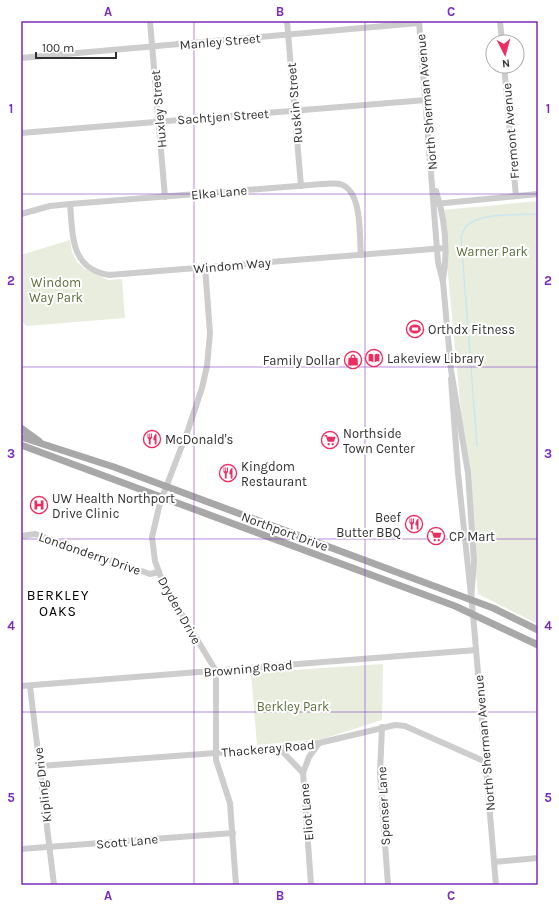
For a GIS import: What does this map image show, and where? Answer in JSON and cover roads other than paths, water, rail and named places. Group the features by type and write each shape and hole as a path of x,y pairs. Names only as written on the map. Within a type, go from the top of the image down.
{"main road":[{"path":"21,428 44,445"},
{"name":"Northport Drive","path":"21,437 114,467 493,608 538,630"},
{"name":"Northport Drive","path":"21,445 301,550 388,580 473,614 538,645"},
{"path":"301,550 315,549 325,546"}],"street":[{"name":"Huxley Street","path":"150,21 165,197"},
{"name":"Ruskin Street","path":"287,21 300,186"},
{"path":"500,21 501,34"},
{"name":"Manley Street","path":"21,58 419,22"},
{"name":"North Sherman Avenue","path":"419,22 433,183 445,248 443,282"},
{"name":"Fremont Avenue","path":"505,74 516,196"},
{"name":"Sachtjen Street","path":"21,133 426,100"},
{"name":"Elka Lane","path":"21,214 50,206 70,204 340,184 352,192 356,201 361,255"},
{"path":"437,204 538,194"},
{"name":"Windom Way","path":"70,204 73,242 78,256 87,267 97,272 109,275 445,248"},
{"name":"North Sherman Avenue","path":"437,204 437,249 443,282 451,370 465,454 471,506 474,561 471,600"},
{"name":"Dryden Drive","path":"205,267 210,333 207,366 194,412 162,498 152,537 155,561 167,589 216,671"},
{"name":"North Sherman Avenue","path":"451,370 450,389 473,614 496,885"},
{"name":"Londonderry Drive","path":"21,536 35,534 150,574 159,572"},
{"name":"Browning Road","path":"21,686 476,650"},
{"path":"216,671 216,753 221,778 230,803 236,885"},
{"name":"Kipling Drive","path":"30,686 54,885"},
{"name":"Thackeray Road","path":"40,766 279,748 319,743 395,725 405,726 486,762"},
{"name":"Spenser Lane","path":"382,727 380,773 388,885"},
{"name":"Eliot Lane","path":"312,885 303,773 309,757 319,743"},
{"path":"279,748 303,773"},
{"name":"Scott Lane","path":"21,849 233,832"},
{"path":"494,862 538,858"}],"waterway":[{"path":"477,446 461,237 466,226 478,219 495,216 538,214"}],"place":[{"name":"Orthdx Fitness","path":"415,329"},
{"name":"Lakeview Library","path":"374,358"},
{"name":"Family Dollar","path":"353,360"},
{"name":"McDonald's","path":"152,439"},
{"name":"Northside Town Center","path":"330,440"},
{"name":"Kingdom Restaurant","path":"228,473"},
{"name":"UW Health Northport Drive Clinic","path":"39,505"},
{"name":"Beef Butter BBQ","path":"414,524"},
{"name":"CP Mart","path":"436,536"}],"district":[{"name":"BERKLEY OAKS","path":"58,604"}],"park label":[{"name":"Warner Park","path":"492,251"},
{"name":"Windom Way Park","path":"56,290"},
{"name":"Berkley Park","path":"293,706"}]}
